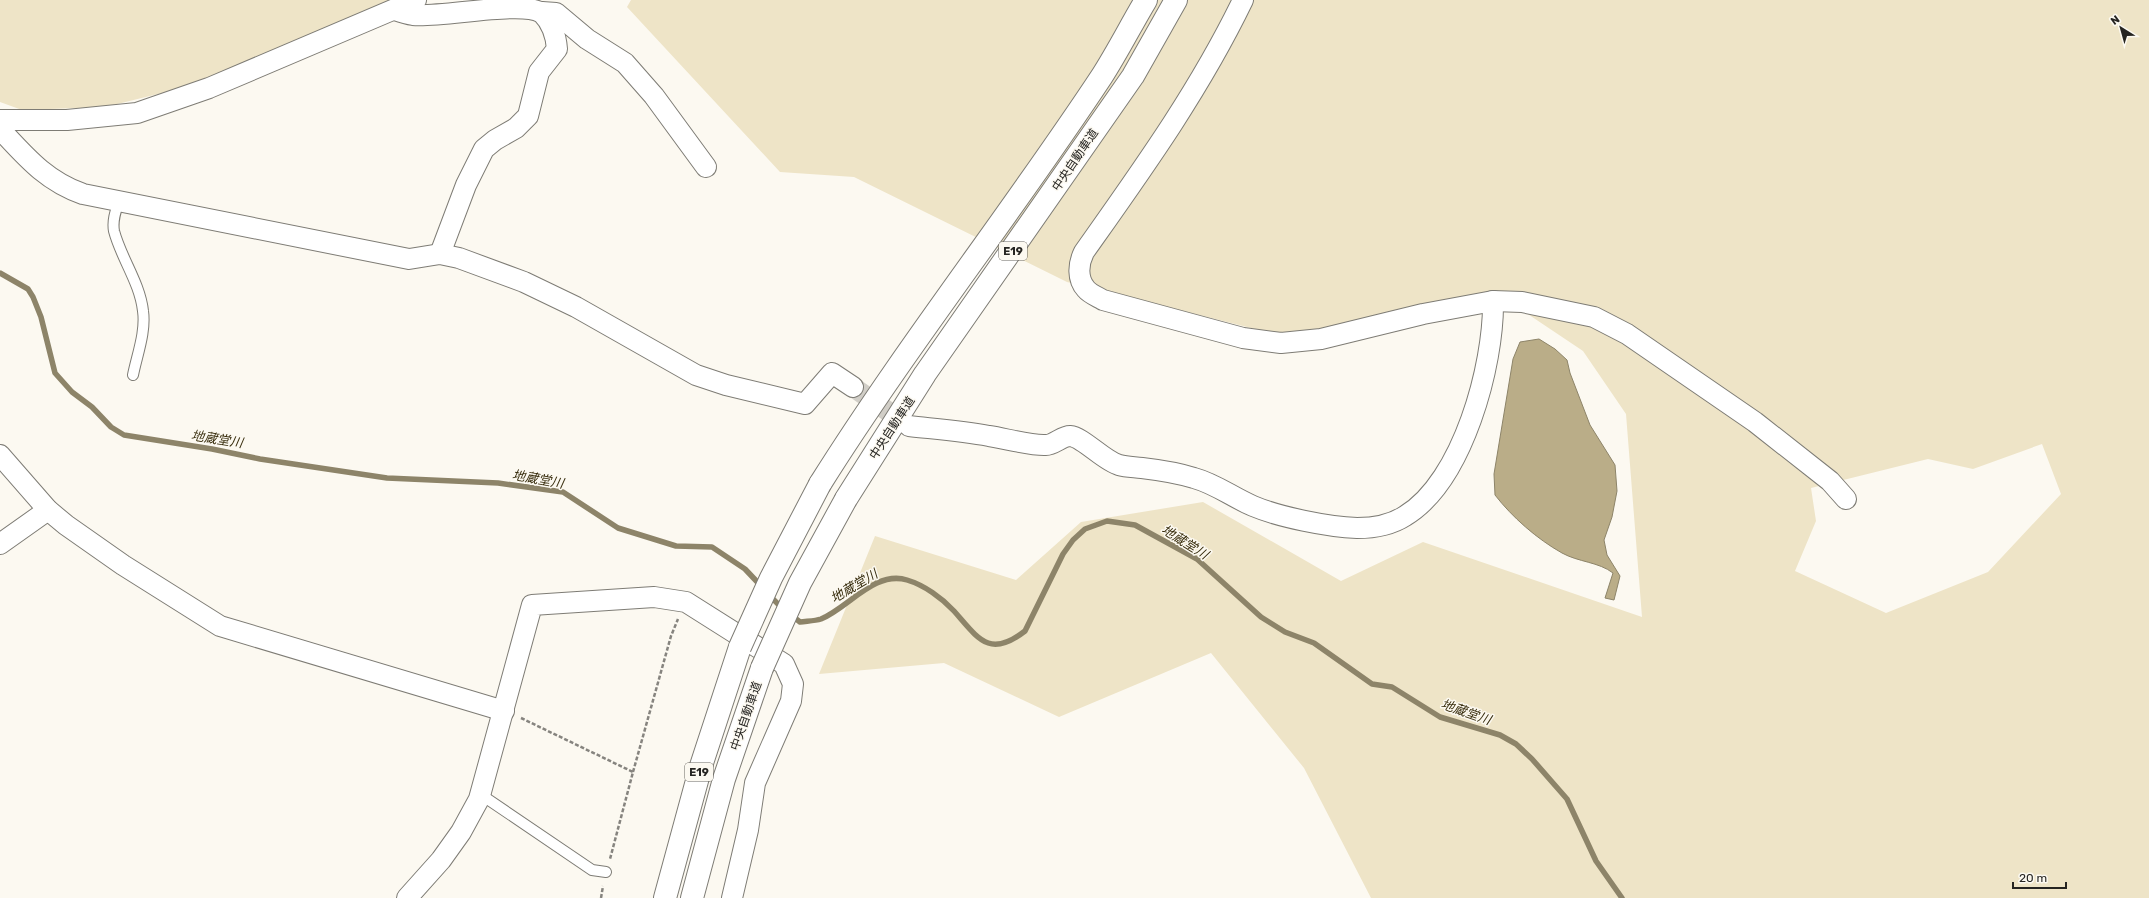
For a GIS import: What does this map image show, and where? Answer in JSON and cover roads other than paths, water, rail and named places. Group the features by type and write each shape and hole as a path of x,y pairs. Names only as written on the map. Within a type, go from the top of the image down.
{"highway":[{"name":"E19","path":"665,898 701,766 740,647 771,578 820,484 854,430 1006,217 1103,74 1146,0"},
{"name":"中央自動車道","path":"692,898 724,779 762,668 800,583 846,499 925,374 1133,76 1176,0"}],"street":[{"path":"0,120 67,120 138,113 209,88 416,0"},
{"path":"1243,0 1201,80 1143,169 1084,252 1079,262 1078,272 1086,289 1103,300 1244,338 1281,343 1321,339 1423,314 1493,301 1522,302 1594,317 1627,334 1755,422 1830,481 1846,499"},
{"path":"395,10 414,15 499,5 523,5 542,12 556,13 587,39 625,63 654,96 706,167"},
{"path":"440,254 466,185 484,149 495,140 516,128 528,116 539,72 557,49 556,33 542,12"},
{"path":"0,129 45,174 64,187 83,194 409,259 440,254 459,258 524,282 576,307 696,375 726,385 806,404 832,373 853,387"},
{"path":"909,426 970,432 1045,445 1069,436 1077,438 1100,455 1117,465 1193,477 1221,488 1252,506 1293,518 1356,528 1378,526 1392,523 1406,516 1430,493 1450,467 1463,438 1481,388 1493,316 1493,301"},
{"path":"0,455 48,510 123,565 220,626 504,710"},
{"path":"0,544 48,510"},
{"path":"407,898 441,860 461,832 480,794 532,605 654,597 686,602 784,664 793,684 790,701 755,783 748,830 732,898"}],"lane":[{"path":"119,201 115,212 114,230 132,272 143,311 143,329 133,375"},
{"path":"480,794 592,870 606,872"}],"waterway":[{"name":"地蔵堂川","path":"0,273 28,289 33,297 41,317 55,373 72,392 92,407 111,427 124,435 212,449 260,459 387,478 498,483 563,492 618,528 676,546 712,547 745,569 762,587"},
{"name":"地蔵堂川","path":"791,615 800,622 821,619 831,614 873,585 884,580 895,578 913,582 938,597 949,606 978,637 985,642 993,644 1002,643 1013,639 1025,631 1063,554 1073,540 1085,529 1107,521 1135,525 1197,559 1261,617 1285,632 1314,643 1372,684 1392,687 1440,717 1500,735 1516,744 1532,759 1567,799 1596,861 1622,898"},
{"name":"地蔵堂川","path":"769,595 783,609"}],"tunnel":[{"path":"853,387 909,426"}]}
